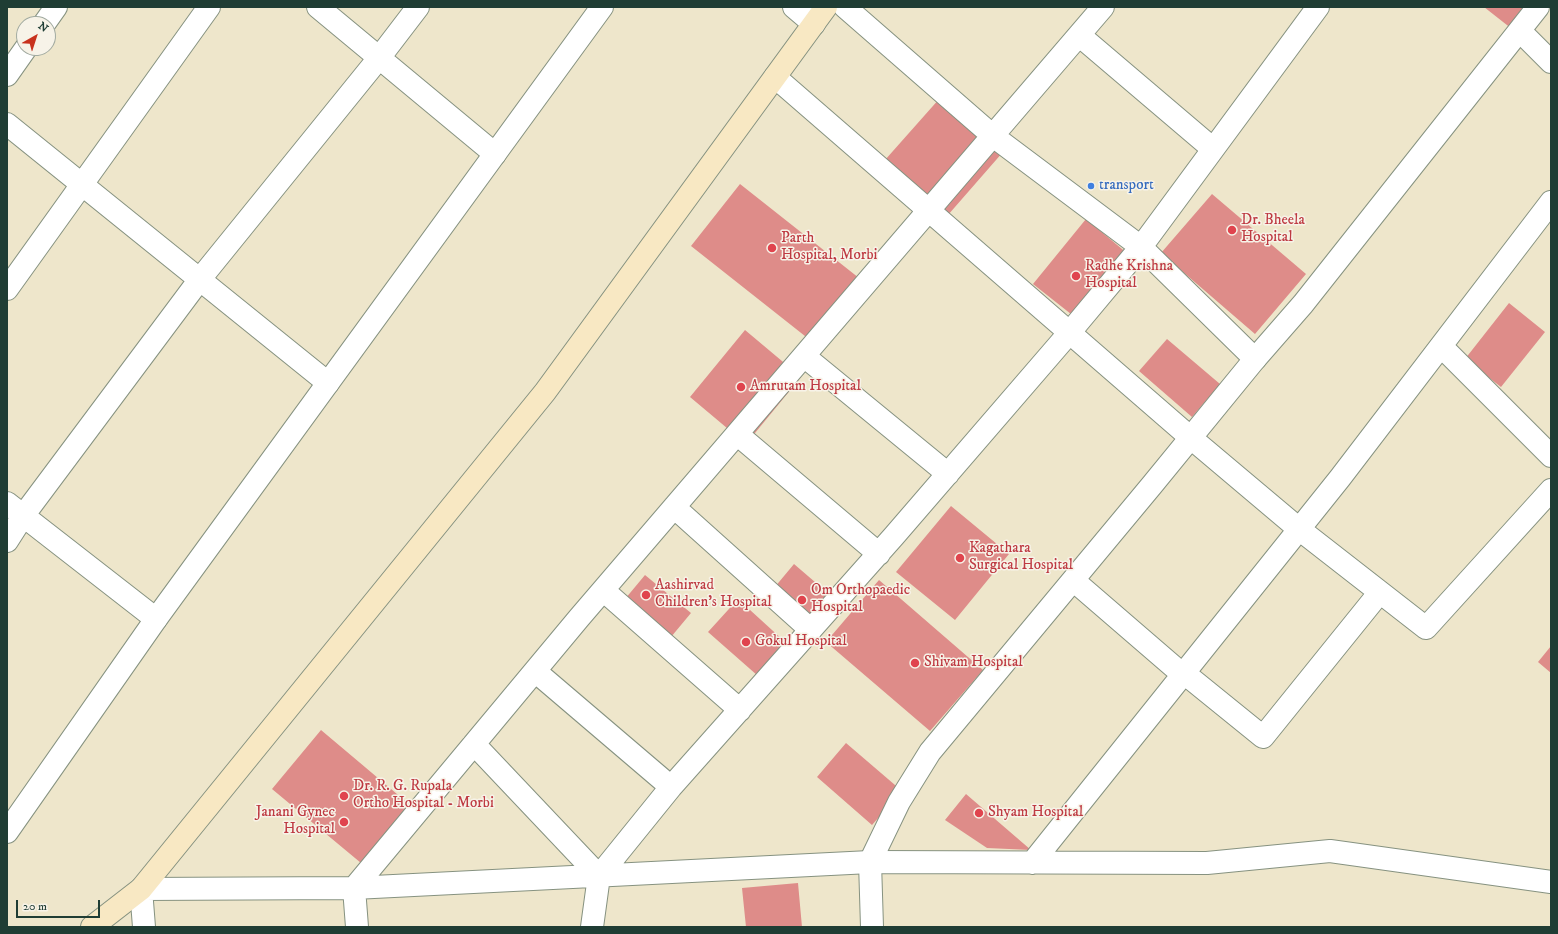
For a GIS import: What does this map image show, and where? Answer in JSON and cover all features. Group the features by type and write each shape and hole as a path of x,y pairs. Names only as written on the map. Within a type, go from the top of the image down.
{"main road":[{"path":"92,927 141,889 545,392 820,16"}],"street":[{"path":"50,16 56,7"},
{"path":"7,289 209,7"},
{"path":"318,7 494,154"},
{"path":"7,541 15,510 380,58 418,7"},
{"path":"7,832 156,619 602,7"},
{"path":"794,7 820,16"},
{"path":"845,7 993,136 1141,247 1255,359"},
{"path":"357,927 354,888 603,590 1103,7"},
{"path":"592,927 599,876 671,788 879,554 1141,247 1318,7"},
{"path":"872,927 870,862 899,802 930,752 1075,579 1255,359 1303,304 1538,7"},
{"path":"1520,31 1551,62"},
{"path":"1079,35 1213,149"},
{"path":"7,75 20,56"},
{"path":"775,76 1191,438 1299,529 1426,628 1551,490"},
{"path":"7,124 328,383"},
{"path":"1032,862 1299,529 1551,202"},
{"path":"1441,346 1551,456"},
{"path":"804,356 948,474"},
{"path":"737,434 879,554"},
{"path":"674,508 811,630"},
{"path":"15,510 156,619"},
{"path":"1075,579 1080,586 1182,674 1184,673 1263,737 1380,592"},
{"path":"603,590 740,710"},
{"path":"535,671 671,788"},
{"path":"474,744 599,876"},
{"path":"144,927 141,889 354,888 870,862 1207,863 1330,851 1551,882"}],"building":[{"path":"1484,7 1529,7 1512,29"},
{"path":"940,98 1003,152 948,215 885,160"},
{"path":"740,184 859,278 810,340 691,246"},
{"path":"1212,194 1306,274 1255,334 1161,253"},
{"path":"1086,219 1128,254 1076,318 1033,284"},
{"path":"1509,303 1545,332 1501,387 1465,359"},
{"path":"745,330 801,377 746,444 690,397"},
{"path":"1167,339 1220,384 1192,417 1139,371"},
{"path":"951,506 1009,554 955,620 896,572"},
{"path":"794,564 844,607 815,642 764,600"},
{"path":"645,575 691,613 666,643 620,605"},
{"path":"879,580 983,670 930,731 826,642"},
{"path":"738,599 795,651 766,683 708,632"},
{"path":"1551,646 1551,673 1538,662"},
{"path":"321,730 410,805 361,863 272,789"},
{"path":"846,743 902,791 872,825 817,777"},
{"path":"966,794 1031,850 987,848 945,820"},
{"path":"798,883 802,927 746,927 742,888"}],"place":[{"name":"transport","path":"1091,186"},
{"name":"Dr. Bheela Hospital","path":"1232,230"},
{"name":"Parth Hospital, Morbi","path":"772,248"},
{"name":"Radhe Krishna Hospital","path":"1076,276"},
{"name":"Amrutam Hospital","path":"741,387"},
{"name":"Kagathara Surgical Hospital","path":"960,558"},
{"name":"Aashirvad Children's Hospital","path":"646,595"},
{"name":"Om Orthopaedic Hospital","path":"802,600"},
{"name":"Gokul Hospital","path":"746,642"},
{"name":"Shivam Hospital","path":"915,663"},
{"name":"Dr. R. G. Rupala Ortho Hospital - Morbi","path":"344,796"},
{"name":"Shyam Hospital","path":"979,813"},
{"name":"Janani Gynec Hospital","path":"344,822"}]}
